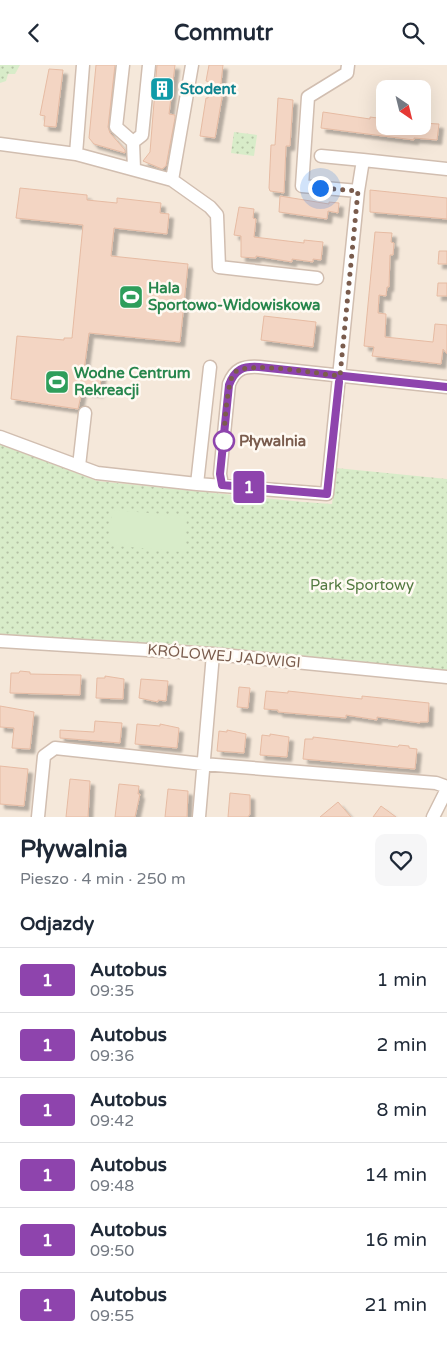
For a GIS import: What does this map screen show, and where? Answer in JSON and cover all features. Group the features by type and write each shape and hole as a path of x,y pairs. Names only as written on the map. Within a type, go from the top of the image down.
{"street":[{"path":"76,154 83,65"},
{"path":"122,65 116,127 133,142 134,169"},
{"path":"133,142 142,135 149,65"},
{"path":"172,180 192,65"},
{"path":"348,65 347,73 308,97 302,186 358,191"},
{"path":"0,144 76,154 172,180 210,207 217,215 219,267 317,278"},
{"path":"321,156 447,169"},
{"path":"0,437 101,473 197,484 327,494 358,191 363,160"},
{"path":"197,484 210,367"},
{"path":"222,485 221,466 229,385 233,375 241,368 249,367 447,387"},
{"path":"79,466 85,413"},
{"name":"KRÓLOWEJ JADWIGI","path":"0,641 213,655 447,677"},
{"path":"199,817 213,655"},
{"path":"38,817 44,756 55,749 203,764 436,783 447,788 434,817"}],"shaded area":[{"path":"0,65 447,65 447,817 0,817"}],"green space":[{"path":"0,65 20,65 15,74 8,74 6,81 0,83"},
{"path":"234,132 257,135 254,156 231,153"},
{"name":"Park Sportowy","path":"0,444 97,481 303,502 332,504 336,468 447,479 447,677 0,638"},
{"path":"112,510 187,516 184,552 109,545"}],"building":[{"path":"96,65 115,65 108,127 110,133 125,150 125,153 94,144 89,138"},
{"path":"157,65 175,65 169,114 175,115 175,118 166,166 162,169 143,161 150,152"},
{"path":"209,65 223,65 220,92 223,92 215,138 200,136 206,98 208,98 210,82 206,81"},
{"path":"49,69 63,70 56,127 44,126 45,116 40,115"},
{"path":"278,98 293,100 290,146 286,146 284,193 270,191 269,188 271,145 275,145"},
{"path":"323,112 370,119 370,117 376,118 376,135 431,135 431,124 439,124 437,140 414,138 414,140 321,128"},
{"path":"20,188 87,195 87,200 117,203 117,198 161,203 160,213 169,214 167,234 114,228 111,256 188,264 180,342 89,333 84,370 102,372 99,393 82,391 78,409 11,399 17,336 64,340 64,338 72,338 83,225 16,218"},
{"path":"370,190 447,198 447,219 370,212"},
{"path":"280,196 329,204 329,202 339,203 338,213 328,211 327,219 279,212"},
{"path":"239,207 254,209 253,218 256,219 254,237 304,243 304,240 323,242 321,260 313,259 313,262 292,259 292,262 256,256 256,258 241,257 241,236 234,235"},
{"path":"375,232 392,233 391,242 394,243 393,255 390,255 389,287 387,287 386,296 379,295 378,313 386,314 385,337 433,342 435,324 447,325 447,354 443,349 441,364 372,356 374,347 364,346"},
{"path":"439,251 447,251 447,264 438,264"},
{"path":"438,283 447,283 447,296 437,296"},
{"path":"264,316 316,322 313,347 261,340"},
{"path":"20,671 30,672 30,674 81,675 80,695 10,693 11,673 19,673"},
{"path":"105,676 124,679 123,699 96,698 97,678 105,678"},
{"path":"141,679 168,681 166,701 158,700 158,702 139,698"},
{"path":"239,687 250,688 248,708 237,707"},
{"path":"266,691 288,693 288,691 362,699 362,696 429,703 428,722 420,723 377,717 377,720 346,715 346,718 278,712 278,710 264,709"},
{"path":"0,706 34,712 30,749 12,748 14,728 0,727"},
{"path":"95,721 122,723 120,743 60,738 60,730 94,732"},
{"path":"137,724 160,726 160,724 179,728 177,748 135,744"},
{"path":"227,730 246,734 244,753 217,751 219,731 227,732"},
{"path":"270,734 289,737 287,757 260,755 262,735 270,736"},
{"path":"313,737 398,747 399,745 409,746 409,748 417,749 415,769 303,759 305,739 313,739"},
{"path":"0,766 28,769 24,806 0,804"},
{"path":"70,779 90,781 88,817 66,817"},
{"path":"119,784 139,786 138,794 140,794 135,817 115,817"},
{"path":"168,789 188,791 187,817 165,817"},
{"path":"230,793 250,795 250,814 248,817 228,817"},
{"path":"338,802 351,817 320,817"},
{"path":"381,806 396,817 373,817"}],"bus line":[{"name":"1","path":"339,382 327,494 222,485 220,474 229,385 233,375 241,368 259,367 447,387"}],"place":[{"name":"Stodent","path":"162,89"},
{"name":"Hala Sportowo-Widowiskowa","path":"131,297"},
{"name":"Wodne Centrum Rekreacji","path":"57,382"},
{"name":"Pływalnia","path":"224,441"}],"route":[{"path":"224,441 229,385 233,375 241,368 259,367 340,376 358,191 320,188"}]}
